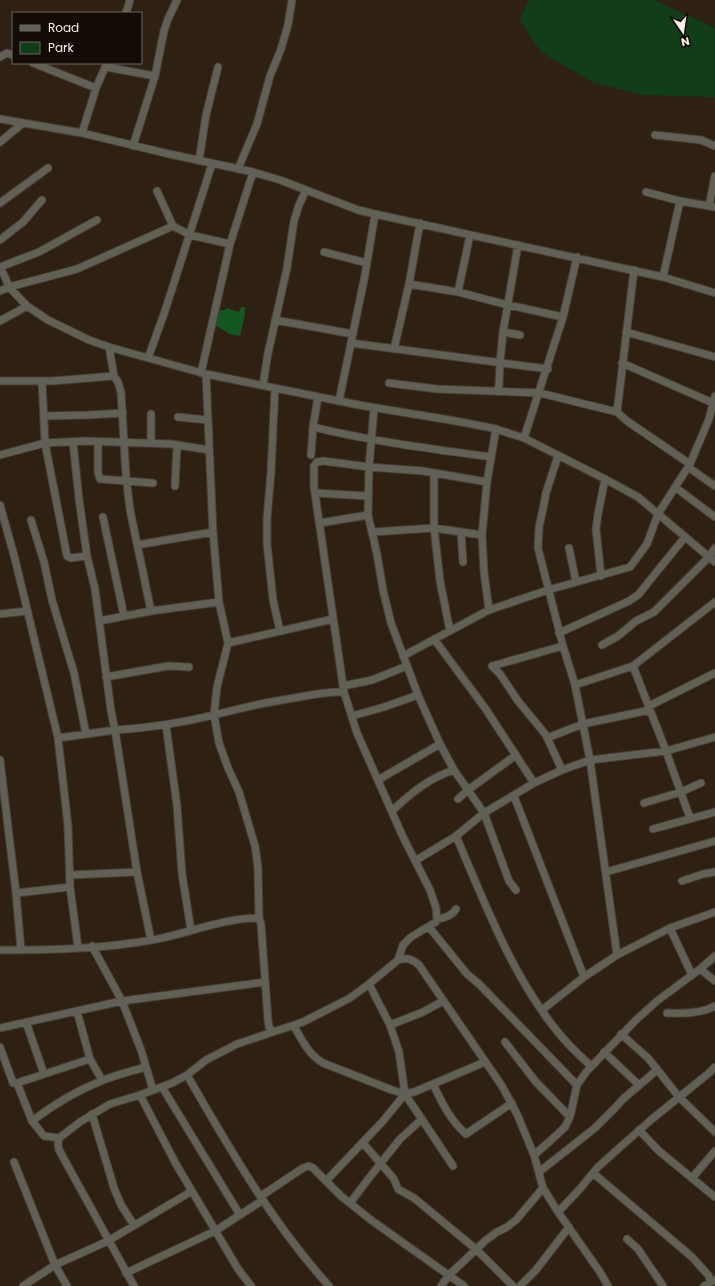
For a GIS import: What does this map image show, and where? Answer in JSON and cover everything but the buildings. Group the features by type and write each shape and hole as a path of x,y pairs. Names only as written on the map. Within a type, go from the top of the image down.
{"street":[{"path":"126,12 130,0"},
{"path":"133,146 155,76 164,31 177,0"},
{"path":"238,169 258,124 270,76 282,49 288,26 292,0"},
{"path":"0,57 7,53 12,55"},
{"path":"36,64 96,88"},
{"path":"82,133 96,88 106,65 155,76"},
{"path":"199,161 206,115 218,67"},
{"path":"0,119 82,133 133,146 253,172 280,180 358,210 634,270 715,293"},
{"path":"0,142 23,123"},
{"path":"655,134 701,140 715,146"},
{"path":"148,358 164,314 212,164"},
{"path":"0,203 48,168"},
{"path":"253,172 230,244 203,374 208,420 213,532 219,602 228,643 217,687 214,715 220,749 239,792 255,846 258,868 259,918 261,924 268,1020 269,1027 273,1032"},
{"path":"646,192 712,207 715,176"},
{"path":"263,385 275,320 287,268 294,221 306,190"},
{"path":"157,191 173,226 190,235 230,244"},
{"path":"0,240 23,222 42,200"},
{"path":"663,277 680,200"},
{"path":"339,401 367,263 375,214"},
{"path":"98,220 39,252 0,267 9,287 27,306 48,320 89,340 109,347 203,374 263,385 374,409 472,423 524,438 638,497 715,562"},
{"path":"394,349 409,284 420,223"},
{"path":"0,291 9,287 86,266 173,226"},
{"path":"458,292 470,235"},
{"path":"498,390 503,332 518,245"},
{"path":"324,252 367,263"},
{"path":"524,438 564,317 577,257"},
{"path":"617,412 634,270"},
{"path":"409,284 458,292 564,317"},
{"path":"0,321 27,306"},
{"path":"275,320 353,334"},
{"path":"503,332 520,335"},
{"path":"626,332 715,357"},
{"path":"351,344 548,369"},
{"path":"109,347 114,376 122,392 126,482 130,510 151,611"},
{"path":"403,656 489,610 548,590 626,569 634,564 647,544 658,514 689,465 712,420 714,399 622,363"},
{"path":"0,381 42,381 114,376"},
{"path":"42,381 45,443 67,556 71,558 87,556"},
{"path":"390,383 437,389 498,390 540,393 617,412 715,486"},
{"path":"275,388 267,519 267,544 273,600 280,631"},
{"path":"311,455 312,427 318,397"},
{"path":"374,409 369,467 368,515 378,554 383,590 391,623 418,695 440,744 454,770 484,812 509,881 516,890"},
{"path":"44,416 123,413"},
{"path":"151,443 152,414"},
{"path":"178,417 208,420"},
{"path":"312,427 342,434 437,450 491,457"},
{"path":"489,610 484,572 482,535 487,482 496,429"},
{"path":"0,455 45,443 73,442 151,443 209,450"},
{"path":"73,442 87,556 95,589 111,712 137,872 151,940"},
{"path":"98,442 98,473 100,479 153,483"},
{"path":"175,486 177,445"},
{"path":"558,456 546,493 538,548 559,633 575,685 590,760 617,955"},
{"path":"438,919 430,890 415,861 357,734 343,689 315,493 314,466 318,462 324,461 434,473 487,482"},
{"path":"434,473 434,528 440,581 450,630"},
{"path":"601,576 596,529 605,479"},
{"path":"675,487 715,517"},
{"path":"315,493 368,496"},
{"path":"0,505 58,738 66,805 70,887 78,947"},
{"path":"320,522 368,515"},
{"path":"103,516 124,616"},
{"path":"31,520 44,562 52,600 74,673 86,734"},
{"path":"372,532 434,528 482,535"},
{"path":"137,545 213,532"},
{"path":"461,532 463,562"},
{"path":"559,633 629,601 638,594 685,537"},
{"path":"569,548 576,582"},
{"path":"602,645 618,636 636,621 654,612 709,557 715,548"},
{"path":"99,621 151,611 219,602"},
{"path":"575,685 633,666 715,602"},
{"path":"0,614 27,611"},
{"path":"228,643 333,619"},
{"path":"434,639 485,708 534,783"},
{"path":"562,770 547,738 518,701 500,674 492,666 563,646"},
{"path":"106,677 168,666 189,667"},
{"path":"58,738 189,721 260,704 343,689 372,680 407,666"},
{"path":"633,666 690,818"},
{"path":"547,738 583,724 650,708 715,673"},
{"path":"352,716 418,695"},
{"path":"166,725 177,806 182,874 191,930"},
{"path":"415,861 456,836 484,812 514,796 534,783 562,770 590,760 666,751 715,737"},
{"path":"378,780 440,744"},
{"path":"458,799 516,755"},
{"path":"0,760 21,950"},
{"path":"392,810 412,792 427,782 454,770"},
{"path":"644,803 681,792 701,783"},
{"path":"514,796 584,977"},
{"path":"653,829 715,812"},
{"path":"456,836 511,959 557,1032 591,1066"},
{"path":"606,872 715,841"},
{"path":"70,875 137,872"},
{"path":"682,881 703,874 715,872"},
{"path":"16,894 70,887"},
{"path":"398,960 403,945 411,937 429,927 438,919 444,918 453,913 456,909"},
{"path":"542,1010 584,977 617,955 670,928 715,912"},
{"path":"0,950 110,946 151,940 235,920 259,918"},
{"path":"429,927 467,974 479,984 577,1085"},
{"path":"670,928 692,975"},
{"path":"92,946 122,1001 154,1090"},
{"path":"534,1155 565,1127 570,1116 577,1085 591,1066 621,1034 657,1001 715,956"},
{"path":"17,1083 32,1121 44,1136 59,1138 92,1114 110,1104 162,1087 187,1075 206,1060 236,1044 294,1026 350,998 398,960 404,958 415,962 502,1086 512,1103 534,1155 543,1188 608,1286"},
{"path":"700,969 715,981"},
{"path":"0,1028 122,1001 265,982"},
{"path":"369,984 390,1025 399,1052 405,1094 453,1166"},
{"path":"390,1025 423,1012 443,1001"},
{"path":"667,1013 683,1014 699,1012 715,1006"},
{"path":"77,1011 90,1059 102,1080"},
{"path":"26,1022 44,1074"},
{"path":"294,1026 314,1058 323,1063 405,1094 414,1092 485,1062"},
{"path":"621,1034 648,1058 679,1097 715,1132"},
{"path":"505,1042 536,1082 570,1116"},
{"path":"0,1048 13,1083 90,1059"},
{"path":"604,1052 639,1085"},
{"path":"32,1121 70,1096 102,1080 146,1067"},
{"path":"558,1212 598,1167 715,1067"},
{"path":"538,1172 595,1128 622,1099 658,1070"},
{"path":"187,1075 262,1198 293,1244 325,1285"},
{"path":"433,1084 456,1126 466,1134 512,1103"},
{"path":"162,1087 240,1215"},
{"path":"326,1181 383,1121 405,1094"},
{"path":"140,1095 176,1164 238,1269 251,1286"},
{"path":"92,1114 114,1188 121,1204 134,1225"},
{"path":"350,1203 400,1139 422,1119"},
{"path":"640,1130 659,1151 715,1197"},
{"path":"59,1138 59,1150 134,1286"},
{"path":"363,1143 394,1179 398,1189 414,1198 477,1250 513,1286"},
{"path":"692,1178 715,1151"},
{"path":"14,1162 55,1265 67,1286"},
{"path":"126,1272 215,1231 240,1215 303,1168 309,1166 371,1220 464,1286"},
{"path":"593,1173 692,1257 709,1276 710,1283"},
{"path":"441,1286 449,1275 497,1232 516,1220 543,1188"},
{"path":"23,1286 55,1265 108,1240 192,1191"},
{"path":"520,1286 536,1270 569,1227"},
{"path":"627,1239 638,1249 664,1286"}],"green space":[{"path":"529,0 654,0 715,28 715,97 643,95 594,83 541,52 520,20"},
{"path":"241,307 245,307 245,314 240,336 230,334 215,325 217,311 225,310 226,308 239,312"}]}
